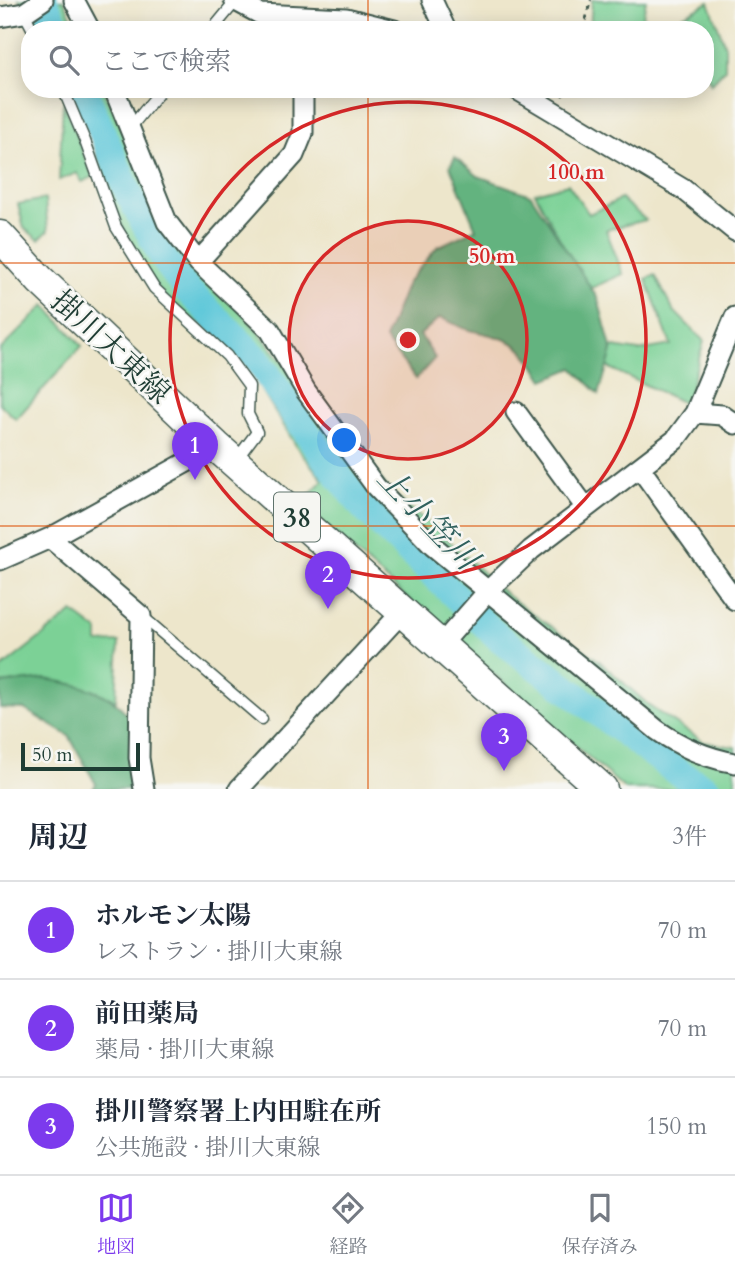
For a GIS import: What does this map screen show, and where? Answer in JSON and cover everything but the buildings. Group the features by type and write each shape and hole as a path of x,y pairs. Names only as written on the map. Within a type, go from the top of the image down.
{"main road":[{"name":"掛川大東線","path":"0,236 40,280 225,454 403,611 450,635 602,789"}],"street":[{"path":"74,0 85,21"},
{"path":"432,0 442,21"},
{"path":"235,1 260,14 346,18 358,21"},
{"path":"0,17 32,13"},
{"path":"118,98 167,222 198,262 270,330 306,391 376,487 433,546 523,623 676,744 735,763"},
{"path":"198,262 294,155 303,133 303,98"},
{"path":"531,98 683,189 735,231"},
{"path":"450,635 487,592 531,550 675,440 695,412 735,317"},
{"path":"516,412 586,508"},
{"path":"695,412 722,415 735,424"},
{"path":"0,560 225,454"},
{"path":"640,468 735,600"},
{"path":"50,538 141,616 139,758 144,789"},
{"path":"239,789 403,611"}],"lane":[{"path":"219,21 235,1"},
{"path":"67,98 116,227 136,261 154,288 227,356 249,386 248,414 257,432 225,454"},
{"path":"128,124 135,122 155,98"},
{"path":"141,616 262,719"}],"path":[{"path":"585,21 591,0"}],"green space":[{"path":"19,0 64,0 73,21 34,21"},
{"path":"592,0 646,0 643,16 647,21 591,21"},
{"path":"709,2 725,46 725,69 714,81 714,21 674,21"},
{"path":"73,98 107,98 167,222 393,494 443,535 508,596 598,660 652,708 704,742 735,747 735,789 625,789 300,504 323,480 298,449 251,372 205,328 167,300 137,261 111,200 91,137"},
{"path":"63,102 93,177 82,182 77,173 59,180"},
{"path":"455,157 478,176 531,195 598,299 612,351 599,394 573,368 544,380 528,357 514,344 465,329 443,319 439,318 420,335 435,358 416,379 385,339 407,283 437,247 476,229 450,166"},
{"path":"568,184 589,214 621,199 646,220 606,230 623,274 587,290 535,193"},
{"path":"45,199 48,231 39,240 24,228 18,204"},
{"path":"655,275 673,310 704,341 686,404 607,367 613,347 638,351 671,345 646,279"},
{"path":"45,305 82,346 16,419 0,404 0,350"},
{"path":"73,612 98,631 98,643 119,642 116,700 59,683 31,681 0,684 0,669"},
{"path":"45,679 84,687 119,705 133,727 134,789 93,789 96,784 69,736 24,709 0,708 0,684"}],"waterway":[{"name":"上小笠川","path":"43,0 54,21"},
{"name":"上小笠川","path":"87,98 128,192 162,256 187,290 256,358 324,457 365,509 498,637 676,771 707,789"}],"place":[{"name":"ホルモン太陽","path":"195,480"},
{"name":"前田薬局","path":"328,609"},
{"name":"掛川警察署上内田駐在所","path":"504,771"}]}
